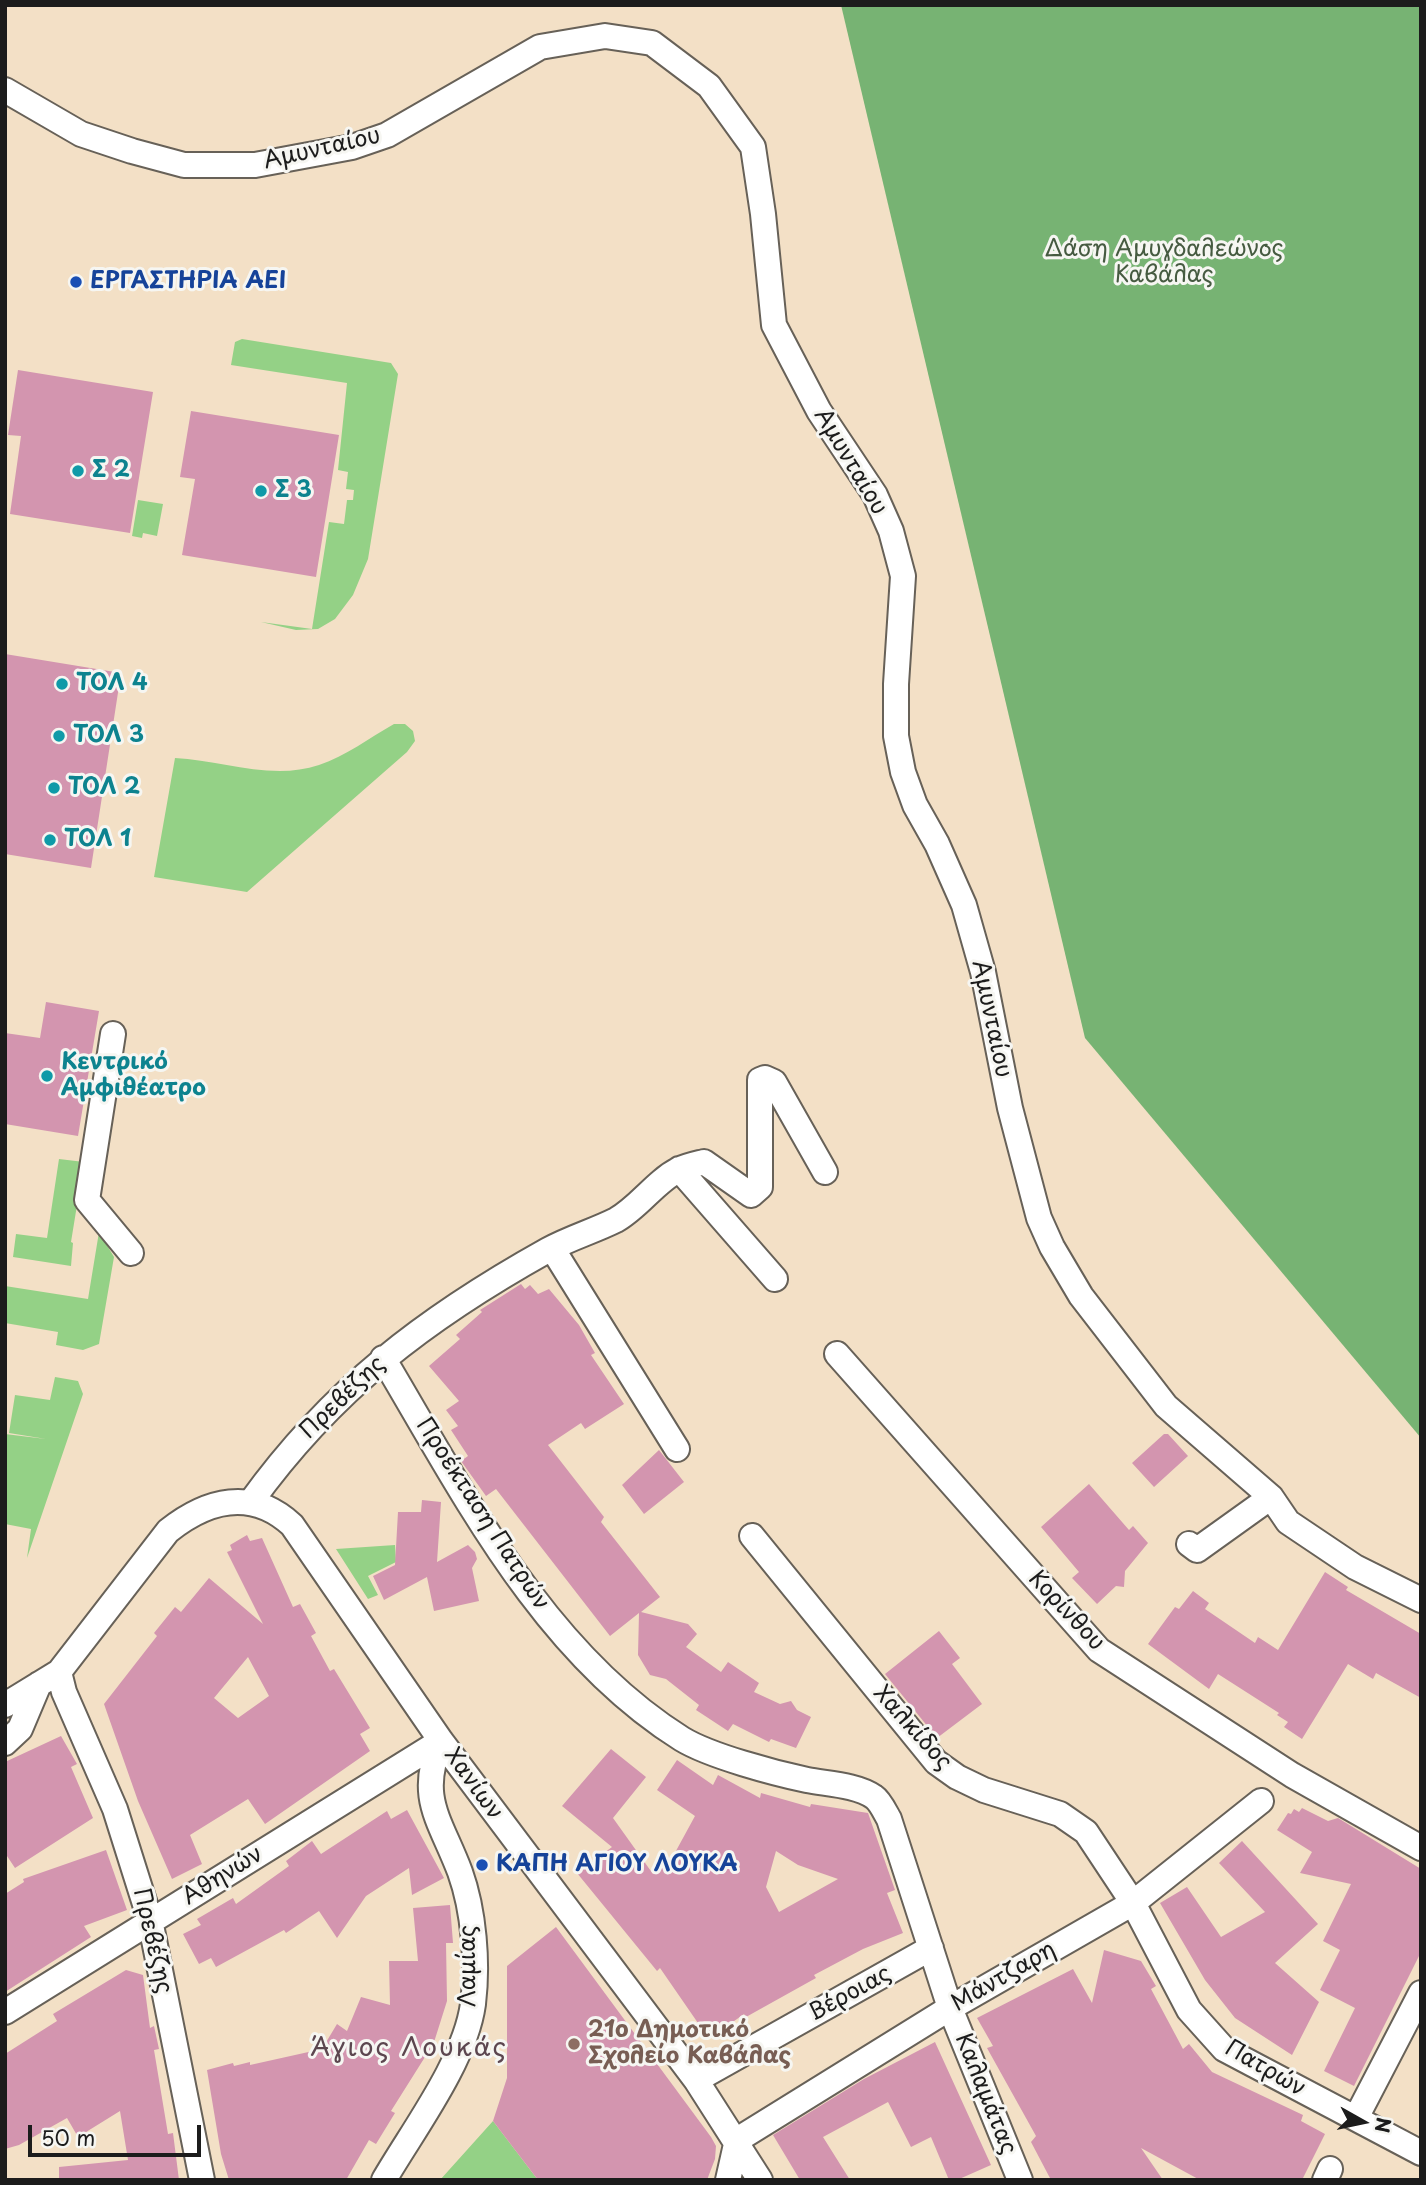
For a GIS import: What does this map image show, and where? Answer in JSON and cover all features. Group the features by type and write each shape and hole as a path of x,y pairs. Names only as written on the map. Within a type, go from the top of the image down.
{"street":[{"name":"Αμυνταίου","path":"5,90 81,134 132,151 184,165 256,165 352,147 387,135 505,66 540,47 554,44 605,36 652,43 709,86 753,147 764,214 774,326 819,411 875,495 891,531 903,576 896,697 896,736 903,772 915,805 937,844 964,905 983,972 1010,1108 1039,1218 1052,1247 1081,1296 1166,1406 1270,1497 1288,1522 1354,1566 1421,1600"},
{"path":"113,1034 87,1200 131,1253"},
{"path":"775,1279 679,1169 704,1162 751,1195 760,1187 759,1086 765,1078 774,1082 825,1172"},
{"name":"Πρεβέζης","path":"250,1503 287,1452 383,1358 482,1287 552,1248 618,1219 679,1169"},
{"path":"552,1248 677,1449"},
{"name":"Κορίνθου","path":"837,1354 1099,1650 1292,1774 1421,1848"},
{"name":"Προέκταση Πατρών","path":"383,1358 470,1503 533,1597 588,1661 683,1740 769,1772 857,1790 875,1798 889,1819 950,2008"},
{"path":"1189,1544 1197,1550 1270,1497"},
{"path":"5,1743 20,1730 49,1678 168,1531 189,1514 210,1505 250,1503"},
{"name":"Χανίων","path":"250,1503 279,1513 292,1525 441,1741 696,2080 761,2180"},
{"name":"Χαλκίδος","path":"752,1536 936,1762 957,1777 984,1790 1060,1814 1086,1832 1133,1903"},
{"path":"5,1705 49,1678"},
{"name":"Πρεβέζης","path":"49,1678 64,1692 115,1809 150,1920 202,2180"},
{"name":"Αθηνών","path":"5,2012 441,1741"},
{"name":"Λαμίας","path":"384,2180 449,2069 473,2005 474,1946 469,1909 460,1872 432,1810 429,1794 432,1761 441,1741"},
{"name":"Μάντζαρη","path":"737,2140 950,2008 1133,1903 1261,1801"},
{"name":"Πατρών","path":"1133,1903 1189,2010 1224,2049 1421,2153"},
{"name":"Βέροιας","path":"696,2080 931,1948"},
{"path":"1356,2118 1421,1993"},
{"name":"Καλαμάτας","path":"950,2008 1020,2180"},
{"path":"728,2180 737,2140"}],"green space":[{"name":"Δάση Αμυγδαλεώνος Καβάλας","path":"841,5 1421,5 1421,1438 1085,1038"},
{"path":"242,339 391,363 398,374 368,559 353,595 335,619 318,629 296,630 261,622 312,629 329,522 344,524 347,500 353,500 354,490 346,489 348,472 338,470 347,383 231,365 235,342"},
{"path":"138,500 163,504 157,536 143,533 142,538 132,536"},
{"path":"394,724 405,724 413,731 415,741 407,752 247,892 154,877 175,758 265,770 301,769 339,757"},
{"path":"59,1159 84,1162 71,1242 71,1266 13,1257 16,1234 47,1238"},
{"path":"99,1232 114,1257 99,1344 83,1350 56,1345 58,1332 5,1323 5,1286 88,1299"},
{"path":"55,1377 78,1381 83,1394 27,1558 31,1529 5,1524 5,1434 46,1439 9,1433 15,1395 50,1400"},
{"path":"395,1545 396,1562 368,1576 378,1595 368,1599 336,1549"},
{"path":"493,2121 538,2180 440,2180"}],"building":[{"name":"Σ 2","path":"18,370 153,392 130,533 10,514 21,436 8,435"},
{"name":"Σ 3","path":"191,411 339,435 316,577 182,555 195,479 180,477"},
{"path":"5,654 121,673 91,868 5,854"},
{"name":"Κεντρικό Αμφιθέατρο","path":"46,1002 99,1011 78,1136 5,1124 5,1033 40,1038"},
{"path":"521,1284 525,1289 530,1285 538,1294 549,1289 579,1325 595,1353 591,1355 624,1404 585,1429 581,1423 548,1445 604,1517 601,1522 660,1597 641,1612 688,1624 697,1634 686,1647 721,1672 728,1662 759,1683 754,1692 780,1704 791,1701 797,1710 811,1717 796,1748 771,1739 769,1742 733,1724 728,1731 696,1710 699,1705 666,1679 650,1675 638,1655 639,1613 610,1636 496,1489 486,1496 461,1461 468,1456 451,1430 458,1426 446,1410 459,1401 429,1366 460,1339 456,1335 482,1312 480,1310"},
{"path":"1164,1434 1168,1434 1188,1456 1154,1487 1132,1463"},
{"path":"659,1450 684,1482 644,1514 622,1485"},
{"path":"1089,1484 1129,1530 1133,1526 1148,1543 1125,1571 1124,1587 1116,1586 1097,1604 1072,1578 1079,1572 1041,1527"},
{"path":"422,1500 441,1502 437,1562 468,1545 475,1552 477,1559 472,1568 479,1601 434,1611 427,1577 384,1600 373,1576 395,1565 398,1512 421,1512"},
{"path":"247,1535 250,1541 262,1538 293,1607 300,1604 316,1633 311,1636 330,1671 334,1669 370,1728 360,1734 370,1751 265,1824 248,1799 190,1835 202,1864 172,1879 138,1801 104,1704 157,1636 154,1633 175,1607 181,1612 209,1578 263,1624 227,1552 232,1550 230,1545","holes":["248,1657 269,1696 238,1718 214,1698"]},
{"path":"1325,1572 1348,1587 1346,1590 1421,1634 1421,1698 1376,1673 1373,1679 1348,1664 1302,1739 1284,1727 1288,1722 1277,1715 1279,1713 1218,1674 1209,1689 1148,1644 1175,1607 1179,1609 1193,1591 1209,1603 1205,1609 1255,1643 1258,1637 1278,1650"},
{"path":"939,1631 960,1658 952,1664 982,1704 937,1738 885,1674"},
{"path":"61,1736 77,1764 71,1767 93,1818 15,1868 5,1853 5,1762"},
{"path":"611,1749 646,1777 613,1818 653,1874 671,1860 695,1816 657,1790 677,1760 713,1785 718,1775 760,1798 761,1793 810,1807 811,1804 868,1813 895,1890 887,1893 903,1933 863,1949 814,1975 816,1978 746,2017 744,2014 709,2039 660,1968 657,1971 577,1873 612,1847 562,1806","holes":["776,1851 798,1865 838,1879 779,1912 766,1887"]},
{"path":"1302,1808 1328,1821 1338,1818 1421,1869 1421,1952 1354,2086 1324,2071 1355,2008 1320,1990 1340,1950 1323,1941 1351,1884 1300,1873 1312,1852 1277,1830 1288,1813 1291,1814 1294,1809 1299,1812"},
{"path":"407,1810 444,1878 412,1895 409,1868 366,1896 337,1938 319,1911 286,1933 284,1930 216,1967 211,1958 199,1964 183,1934 201,1925 197,1919 233,1898 236,1904 289,1866 286,1861 312,1841 321,1854 387,1811 391,1819"},
{"path":"1242,1841 1318,1924 1275,1963 1319,2002 1292,2055 1235,2018 1205,1980 1160,1903 1187,1887 1221,1937 1265,1912 1219,1863"},
{"path":"106,1850 127,1910 84,1926 91,1937 5,1992 5,1894 24,1882 23,1879"},
{"path":"450,1905 453,1943 446,1943 447,2001 429,2058 425,2057 391,2111 395,2113 376,2144 369,2140 346,2180 229,2180 221,2154 207,2070 233,2063 234,2066 250,2062 250,2065 322,2049 337,2024 347,2031 361,1997 390,2005 389,1961 418,1961 413,1908"},
{"name":"21ο Δημοτικό Σχολείο Καβάλας","path":"556,1927 711,2137 716,2146 715,2159 707,2180 538,2180 493,2121 507,2078 507,1966"},
{"path":"1104,1950 1141,1961 1156,1986 1151,1989 1183,2049 1189,2044 1212,2072 1303,2115 1301,2121 1325,2134 1302,2180 1200,2180 1141,2148 1163,2180 1051,2180 1031,2142 1036,2136 987,2048 993,2046 977,2018 1073,1969 1092,2003"},
{"path":"126,1970 143,1975 150,2028 154,2026 159,2049 154,2050 168,2134 173,2133 179,2180 59,2180 59,2167 128,2160 120,2111 78,2137 67,2118 19,2145 5,2149 5,2054 57,2021 53,2014"},
{"path":"935,2042 991,2165 957,2180 949,2180 931,2137 911,2147 888,2102 823,2137 850,2180 800,2180 773,2135 864,2079"}],"place":[{"name":"ΕΡΓΑΣΤΗΡΙΑ ΑΕΙ","path":"76,282"},
{"name":"Σ 2","path":"78,471"},
{"name":"Σ 3","path":"261,491"},
{"name":"ΤΟΛ 4","path":"62,684"},
{"name":"ΤΟΛ 3","path":"59,736"},
{"name":"ΤΟΛ 2","path":"54,788"},
{"name":"ΤΟΛ 1","path":"50,840"},
{"name":"Κεντρικό Αμφιθέατρο","path":"47,1076"},
{"name":"ΚΑΠΗ ΑΓΙΟΥ ΛΟΥΚΑ","path":"482,1865"},
{"name":"21ο Δημοτικό Σχολείο Καβάλας","path":"574,2044"}],"district":[{"name":"Άγιος Λουκάς","path":"409,2049"}]}
